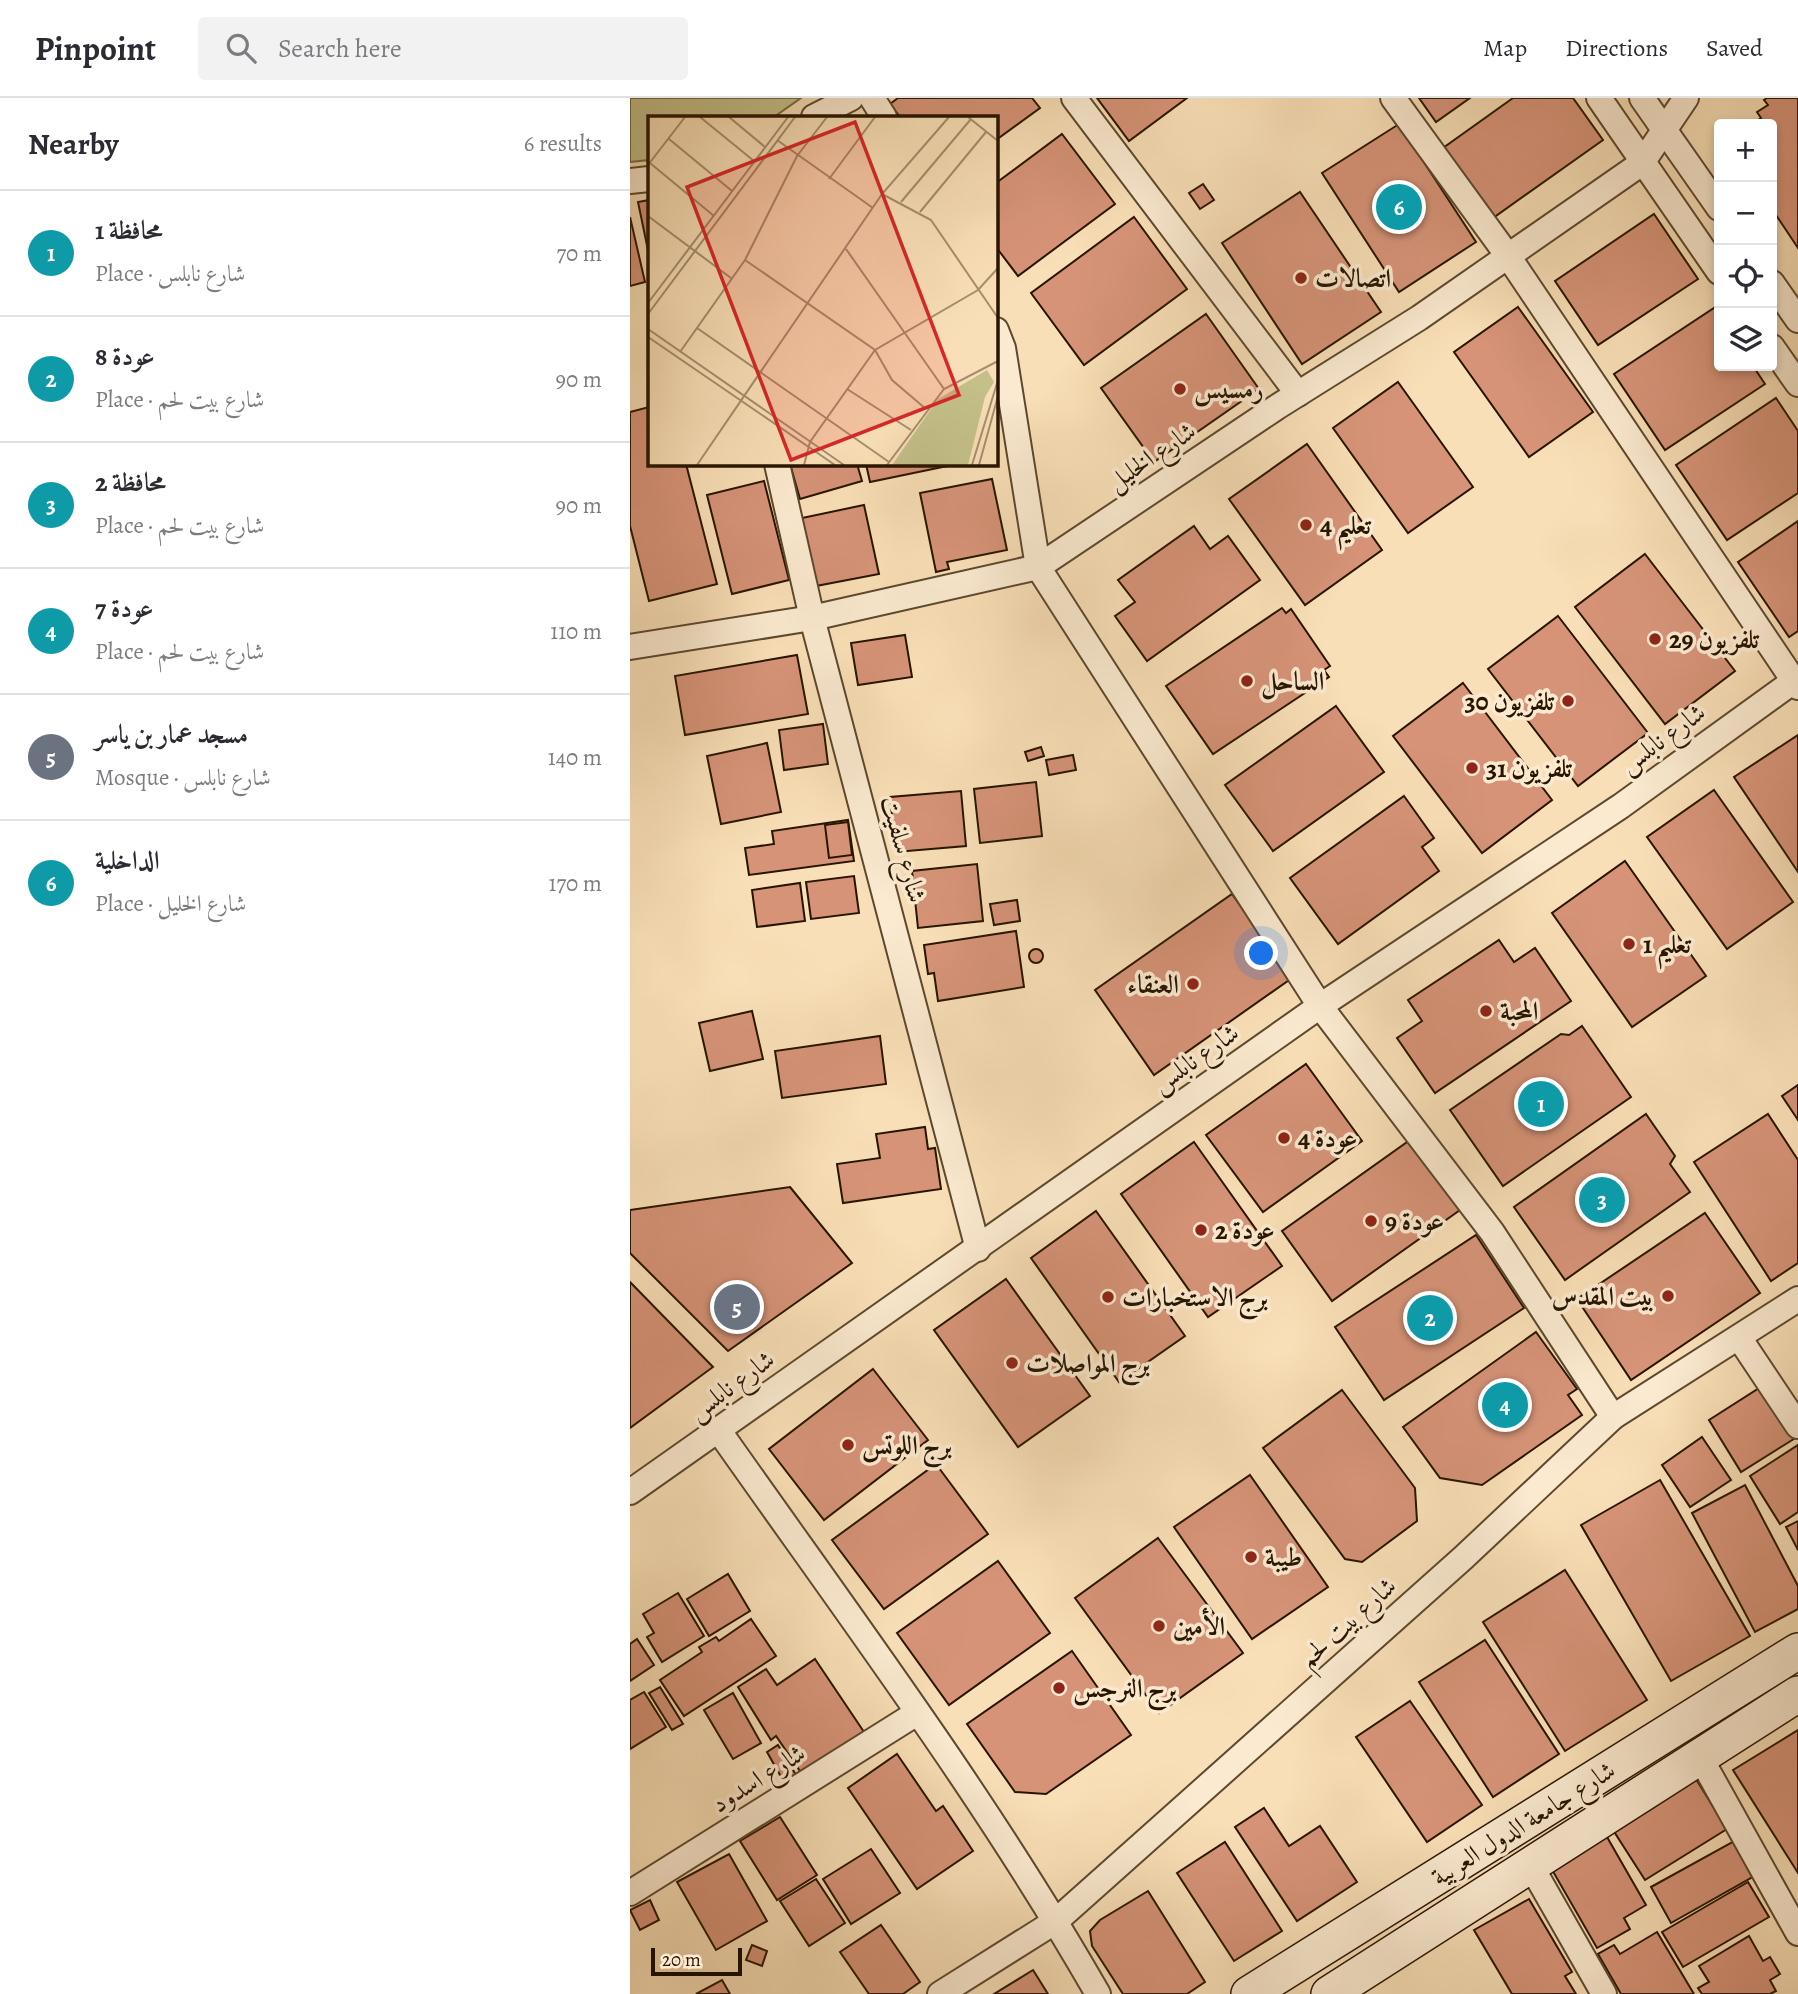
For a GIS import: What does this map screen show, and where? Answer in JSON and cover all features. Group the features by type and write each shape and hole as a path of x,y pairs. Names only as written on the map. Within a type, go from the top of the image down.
{"main road":[{"name":"شارع جامعة الدول العربية","path":"1249,1994 1798,1651"},
{"name":"شارع جامعة الدول العربية","path":"1331,1993 1798,1694"}],"street":[{"path":"816,116 851,98"},
{"path":"872,98 883,116"},
{"path":"1074,98 1298,394"},
{"path":"1393,98 1508,256 1797,682"},
{"path":"1599,98 1714,265"},
{"path":"1642,98 1714,201"},
{"path":"1642,163 1686,98"},
{"name":"شارع الخليل","path":"630,647 812,618 1038,567 1298,394 1419,318 1642,163"},
{"path":"630,181 648,179"},
{"path":"1777,290 1798,320"},
{"path":"998,335 1003,348 1038,567 1320,1006 1492,1232 1613,1418"},
{"path":"1777,354 1798,384"},
{"name":"شارع سلفيت","path":"777,466 812,618 978,1249"},
{"name":"شارع نابلس","path":"630,1492 1320,1006 1620,806 1797,682"},
{"name":"شارع بيت لحم","path":"940,1994 1056,1921 1464,1558 1613,1418 1740,1339 1798,1299"},
{"path":"1740,1339 1798,1426"},
{"path":"719,1431 917,1713 1056,1921 1098,1994"},
{"name":"شارع اسدود","path":"630,1893 917,1713"},
{"path":"1700,1757 1798,1933"},
{"path":"1531,1866 1604,1994"}],"shaded area":[{"path":"630,98 801,98 775,116 648,116 648,160 630,162"}],"building":[{"path":"898,98 1032,98 1040,108 998,139 998,116 899,116 890,104"},
{"path":"1097,98 1187,98 1129,141"},
{"path":"1419,98 1470,98 1436,122"},
{"path":"1513,98 1573,98 1603,140 1493,218 1443,148"},
{"path":"1798,98 1798,248 1777,216 1777,119 1760,119 1757,112 1768,105 1764,100"},
{"path":"1399,124 1476,242 1399,292 1322,173"},
{"path":"1062,134 1115,204 1018,276 998,250 998,182"},
{"path":"1203,184 1214,200 1200,209 1189,193"},
{"name":"اتصالات","path":"1300,192 1381,312 1302,364 1222,243"},
{"path":"648,200 648,250 638,202"},
{"path":"1654,214 1698,279 1598,345 1555,281"},
{"path":"630,217 645,282 630,286"},
{"path":"1134,217 1187,289 1084,365 1031,293"},
{"path":"1518,307 1593,412 1529,457 1454,352"},
{"path":"1714,308 1714,371 1756,371 1765,384 1665,450 1614,374"},
{"name":"رمسيس","path":"1206,314 1259,389 1154,462 1101,388"},
{"path":"1398,382 1473,487 1408,533 1333,428"},
{"path":"1776,398 1798,431 1798,493 1727,540 1676,465"},
{"path":"648,407 648,466 687,466 717,584 649,601 630,526 630,412"},
{"name":"تعليم 4","path":"1307,444 1382,550 1305,605 1229,499"},
{"path":"791,466 858,466 862,481 800,499"},
{"path":"866,466 947,466 870,482"},
{"path":"992,479 1007,550 947,562 949,569 936,572 920,493"},
{"path":"764,481 789,580 732,594 707,495"},
{"path":"864,505 879,574 816,586 802,518"},
{"path":"1798,521 1798,631 1789,637 1738,562"},
{"path":"1194,526 1210,549 1228,536 1260,580 1147,661 1115,616 1135,602 1118,580"},
{"name":"تلفزيون 29","path":"1645,554 1735,671 1665,724 1575,607"},
{"name":"الساحل","path":"1282,608 1286,613 1291,609 1330,666 1324,670 1329,677 1213,754 1166,686"},
{"name":"تلفزيون 30","path":"1558,616 1648,733 1578,786 1488,669"},
{"path":"905,635 912,677 858,685 851,643"},
{"path":"797,655 808,714 685,735 675,676"},
{"name":"تلفزيون 31","path":"1463,683 1552,800 1482,853 1393,736"},
{"path":"1336,706 1384,772 1273,851 1225,785"},
{"path":"823,724 828,764 784,770 779,730"},
{"path":"1798,735 1798,872 1734,777"},
{"path":"767,743 781,812 721,824 707,756"},
{"path":"1041,747 1044,756 1028,761 1025,752"},
{"path":"1073,755 1076,770 1049,775 1046,760"},
{"path":"1036,782 1042,836 980,843 974,789"},
{"path":"1714,790 1793,902 1727,949 1647,837"},
{"path":"961,791 966,846 896,852 890,797"},
{"path":"1404,796 1434,838 1422,847 1439,871 1338,944 1290,878"},
{"path":"848,820 854,861 749,875 745,848 774,844 772,831"},
{"path":"848,822 852,855 829,858 825,825"},
{"name":"تعليم 1","path":"1625,861 1706,976 1632,1027 1552,913"},
{"path":"977,864 983,921 918,928 912,871"},
{"path":"854,876 859,913 811,919 806,882"},
{"path":"800,883 805,921 757,927 752,890"},
{"name":"العنقاء","path":"1232,894 1292,978 1154,1075 1095,990"},
{"path":"1017,900 1020,921 994,925 990,904"},
{"path":"1016,931 1024,987 938,1001 934,973 928,974 924,945"},
{"name":"المحبة","path":"1499,940 1514,962 1535,948 1571,1001 1435,1093 1397,1038 1422,1021 1408,1000"},
{"path":"1033,949 1039,949 1043,956 1039,963 1033,963 1029,959 1029,953"},
{"path":"752,1011 763,1059 710,1071 699,1023"},
{"path":"1582,1026 1631,1097 1503,1186 1450,1110 1561,1034 1569,1035"},
{"path":"880,1036 886,1084 782,1098 775,1051"},
{"name":"عودة 4","path":"1306,1064 1362,1141 1263,1212 1206,1135"},
{"path":"1798,1085 1798,1120 1782,1096"},
{"path":"1646,1114 1675,1156 1670,1164 1690,1192 1565,1280 1514,1207"},
{"path":"1768,1114 1798,1160 1798,1263 1771,1281 1694,1162"},
{"path":"925,1127 928,1149 935,1148 941,1189 843,1203 837,1164 880,1158 876,1134"},
{"name":"عودة 9","path":"1410,1140 1460,1210 1332,1301 1282,1231"},
{"name":"عودة 2","path":"1194,1142 1282,1266 1208,1317 1121,1194"},
{"path":"790,1187 852,1263 728,1351 630,1253 630,1210"},
{"name":"برج الاستخبارات","path":"1096,1211 1185,1336 1119,1382 1031,1258"},
{"name":"بيت المقدس","path":"1705,1213 1760,1293 1631,1380 1577,1299"},
{"path":"1476,1235 1524,1308 1384,1400 1335,1327"},
{"name":"برج المواصلات","path":"1006,1279 1090,1396 1018,1447 934,1330"},
{"path":"630,1282 713,1367 630,1428"},
{"path":"1536,1332 1577,1389 1568,1395 1582,1415 1482,1485 1440,1478 1403,1427"},
{"name":"برج اللوتس","path":"873,1369 928,1440 824,1520 769,1449"},
{"path":"1764,1385 1797,1437 1741,1472 1709,1420"},
{"path":"1342,1390 1415,1488 1417,1521 1362,1562 1345,1559 1263,1448"},
{"path":"1702,1437 1731,1480 1690,1507 1662,1465"},
{"path":"1798,1445 1798,1512 1780,1524 1750,1476"},
{"path":"936,1464 988,1534 884,1609 832,1540"},
{"name":"طيبة","path":"1250,1475 1328,1587 1252,1639 1174,1527"},
{"path":"1660,1480 1750,1636 1671,1681 1581,1525"},
{"path":"1745,1485 1798,1586 1798,1609 1755,1632 1692,1513"},
{"path":"1798,1521 1798,1550 1786,1527"},
{"name":"الأمين","path":"1158,1538 1243,1653 1159,1713 1075,1598"},
{"path":"998,1561 1050,1633 949,1705 897,1633"},
{"path":"1565,1570 1647,1700 1565,1751 1483,1622"},
{"path":"728,1574 750,1611 709,1636 687,1599"},
{"path":"678,1593 704,1636 662,1662 647,1637 654,1633 643,1614"},
{"path":"751,1619 776,1656 684,1716 660,1680 702,1652 699,1647 716,1637 719,1641"},
{"path":"637,1639 654,1665 630,1681 630,1644"},
{"path":"1485,1640 1559,1754 1493,1797 1419,1682"},
{"name":"برج النرجس","path":"1072,1651 1131,1735 1046,1794 1015,1792 967,1724"},
{"path":"815,1659 864,1732 802,1774 776,1736 771,1740 738,1687 766,1669 777,1685"},
{"path":"660,1687 683,1724 672,1730 649,1693"},
{"path":"644,1692 666,1727 630,1749 630,1700"},
{"path":"733,1693 761,1743 733,1759 704,1710"},
{"path":"1410,1701 1482,1805 1427,1842 1356,1737"},
{"path":"1798,1730 1798,1873 1733,1770"},
{"path":"778,1745 796,1775 784,1782 767,1752"},
{"path":"897,1754 936,1811 943,1806 973,1851 917,1889 848,1788"},
{"path":"1696,1779 1727,1829 1645,1880 1613,1830"},
{"path":"1264,1808 1289,1846 1320,1826 1357,1882 1297,1921 1235,1827"},
{"path":"780,1817 817,1875 777,1900 740,1841"},
{"path":"1607,1837 1646,1905 1624,1918 1630,1929 1597,1948 1551,1868"},
{"path":"1736,1840 1756,1875 1671,1923 1651,1887"},
{"path":"1225,1842 1282,1931 1234,1961 1177,1873"},
{"path":"871,1849 900,1893 851,1924 823,1879"},
{"path":"729,1854 767,1921 716,1950 677,1882"},
{"path":"816,1879 845,1923 809,1946 780,1901"},
{"path":"1748,1882 1769,1917 1683,1967 1662,1932"},
{"path":"1148,1891 1205,1982 1187,1994 1123,1994 1092,1946 1090,1931 1100,1920"},
{"path":"1529,1899 1572,1972 1565,1976 1576,1994 1512,1994 1474,1930"},
{"path":"650,1900 659,1920 640,1930 630,1910"},
{"path":"881,1925 920,1982 903,1994 869,1994 840,1952"},
{"path":"1657,1932 1694,1994 1621,1994 1598,1954 1614,1945 1620,1954"},
{"path":"1749,1936 1763,1961 1770,1957 1780,1974 1770,1980 1776,1991 1770,1994 1702,1994 1698,1988 1709,1982 1699,1966"},
{"path":"752,1945 767,1951 762,1966 746,1960"},
{"path":"1033,1970 1048,1994 994,1994"},
{"path":"722,1980 730,1994 696,1994"}],"place":[{"name":"الداخلية","path":"1399,207"},
{"name":"اتصالات","path":"1301,278"},
{"name":"رمسيس","path":"1180,389"},
{"name":"تعليم 4","path":"1306,525"},
{"name":"تلفزيون 29","path":"1655,639"},
{"name":"الساحل","path":"1247,681"},
{"name":"تلفزيون 30","path":"1568,701"},
{"name":"تلفزيون 31","path":"1472,768"},
{"name":"تعليم 1","path":"1629,944"},
{"name":"العنقاء","path":"1193,984"},
{"name":"المحبة","path":"1486,1011"},
{"name":"محافظة 1","path":"1541,1104"},
{"name":"عودة 4","path":"1284,1138"},
{"name":"محافظة 2","path":"1602,1200"},
{"name":"عودة 9","path":"1371,1221"},
{"name":"عودة 2","path":"1201,1230"},
{"name":"بيت المقدس","path":"1668,1296"},
{"name":"برج الاستخبارات","path":"1108,1297"},
{"name":"مسجد عمار بن ياسر","path":"737,1307"},
{"name":"عودة 8","path":"1430,1318"},
{"name":"برج المواصلات","path":"1012,1363"},
{"name":"عودة 7","path":"1505,1405"},
{"name":"برج اللوتس","path":"848,1445"},
{"name":"طيبة","path":"1251,1557"},
{"name":"الأمين","path":"1159,1626"},
{"name":"برج النرجس","path":"1059,1688"}]}
